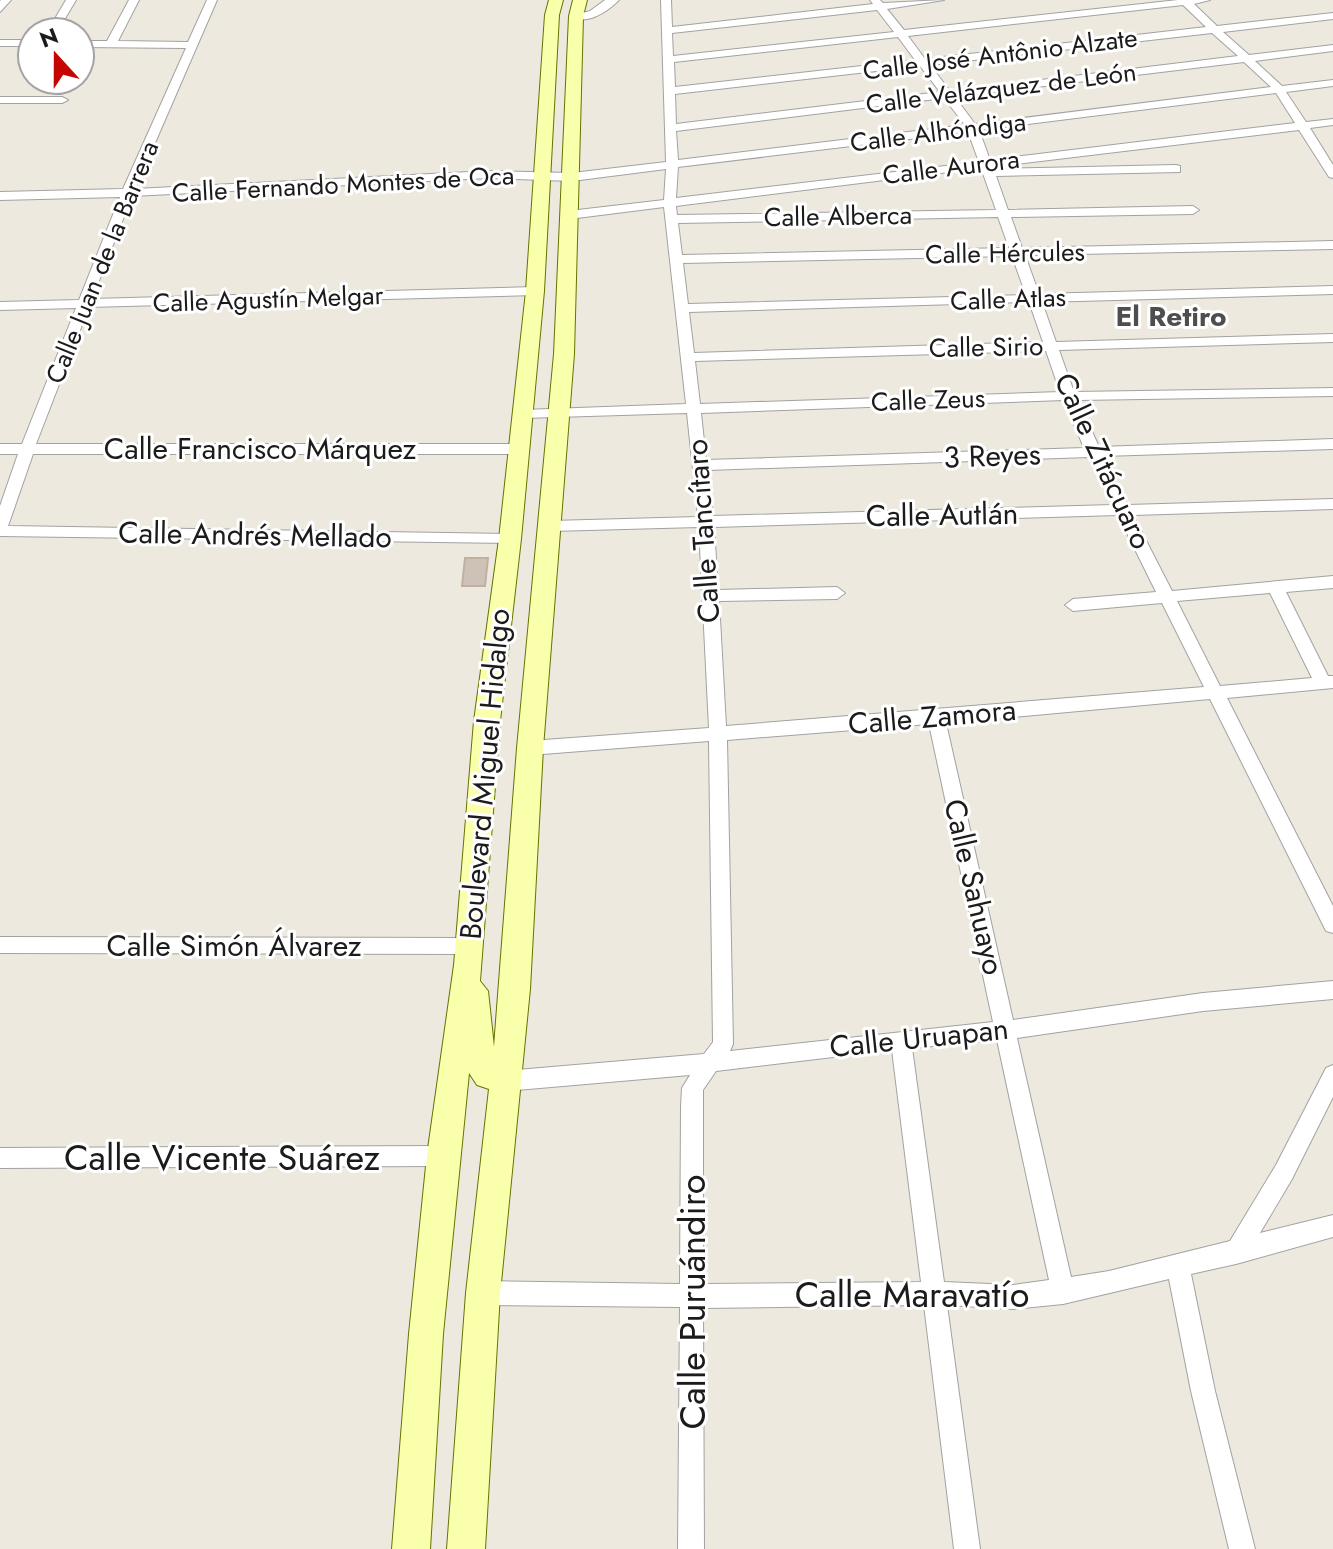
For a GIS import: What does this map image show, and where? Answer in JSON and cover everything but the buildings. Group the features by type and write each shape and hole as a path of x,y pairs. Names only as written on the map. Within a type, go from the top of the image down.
{"main road":[{"name":"Boulevard Miguel Hidalgo","path":"411,1549 426,1334 443,1156 468,956 487,721 510,539 535,291 552,15 556,0"},
{"name":"Boulevard Miguel Hidalgo","path":"466,1549 483,1293 515,989 530,748 559,414 572,177 573,5"},
{"path":"468,956 481,1066 488,1075 504,1081"}],"street":[{"path":"0,9 6,0"},
{"path":"111,44 134,0"},
{"name":"Calle Juan de la Barrera","path":"0,530 27,449 127,194 212,0"},
{"path":"573,5 593,14 613,0"},
{"name":"Calle Tancítaro","path":"666,0 671,212 706,521 718,735 723,1044 713,1061"},
{"path":"665,31 877,3 939,0"},
{"path":"667,60 1205,0"},
{"path":"1184,1 1279,89 1331,168"},
{"name":"Calle Zitácuaro","path":"877,3 972,127 1069,396 1094,453 1333,925"},
{"name":"Calle José Antônio Alzate","path":"668,91 1333,16"},
{"path":"96,44 194,45"},
{"name":"Calle Velázquez de León","path":"670,128 1333,48"},
{"name":"Calle Alhóndiga","path":"543,175 572,177 1333,83"},
{"path":"0,100 62,100"},
{"name":"Calle Aurora","path":"569,215 671,212 1331,123"},
{"path":"987,168 1176,169"},
{"name":"Calle Fernando Montes de Oca","path":"0,196 127,194 543,175"},
{"name":"Calle Alberca","path":"671,212 1193,210"},
{"name":"Calle Hércules","path":"677,259 1333,245"},
{"name":"Calle Atlas","path":"683,308 1333,290"},
{"name":"Calle Agustín Melgar","path":"0,306 535,291"},
{"name":"Calle Sirio","path":"687,357 1333,338"},
{"name":"Calle Zeus","path":"523,414 1069,396 1333,392"},
{"name":"3 Reyes","path":"700,465 1333,444"},
{"name":"Calle Francisco Márquez","path":"0,449 520,449"},
{"name":"Calle Autlán","path":"551,526 1333,504"},
{"name":"Calle Andrés Mellado","path":"0,530 510,539"},
{"path":"1073,605 1333,582"},
{"path":"1276,588 1328,682"},
{"path":"708,596 837,593"},
{"name":"Calle Zamora","path":"530,748 936,717 1328,682"},
{"name":"Calle Sahuayo","path":"936,717 1063,1292"},
{"name":"Calle Simón Álvarez","path":"0,945 468,956"},
{"name":"Calle Uruapan","path":"504,1081 678,1067 1006,1030 1203,1002 1333,990"},
{"path":"901,1041 967,1549"},
{"name":"Calle Puruándiro","path":"691,1549 693,1088 713,1061"},
{"path":"1236,1253 1284,1172 1333,1075"},
{"name":"Calle Vicente Suárez","path":"0,1158 443,1156"},
{"name":"Calle Maravatío","path":"483,1293 692,1296 934,1293 1013,1297 1063,1292 1178,1267 1333,1226"},
{"path":"1178,1267 1203,1391 1242,1549"}],"district":[{"name":"El Retiro","path":"1171,316"}]}
